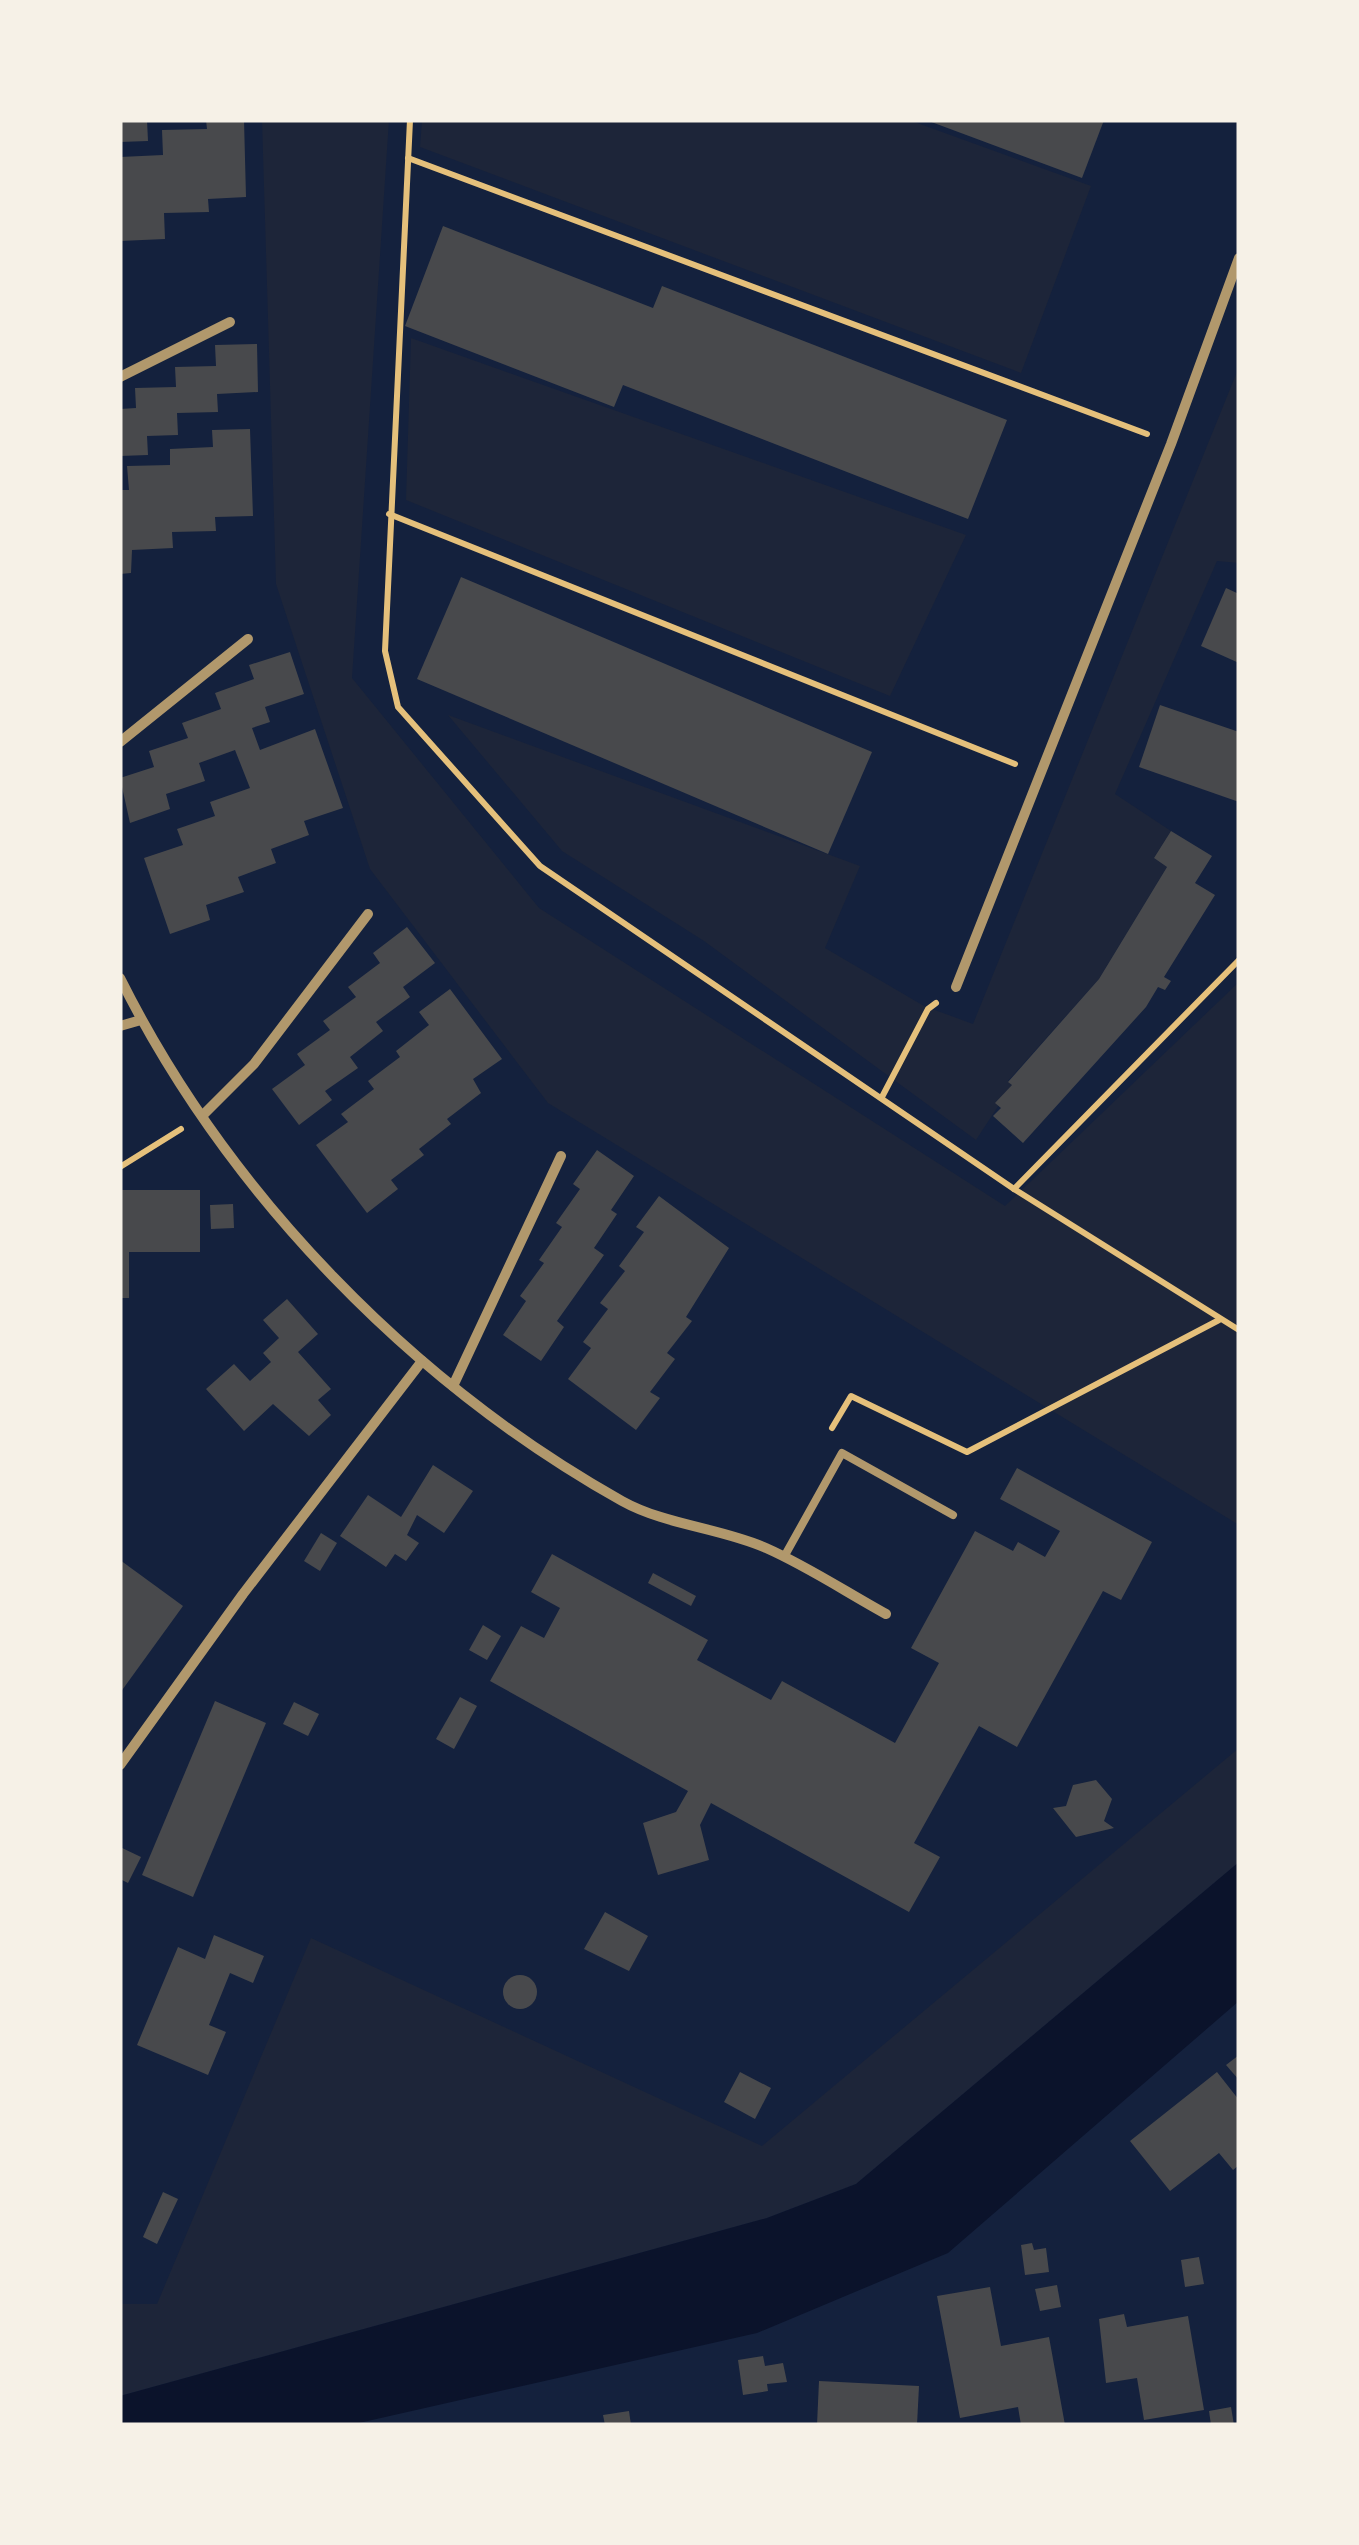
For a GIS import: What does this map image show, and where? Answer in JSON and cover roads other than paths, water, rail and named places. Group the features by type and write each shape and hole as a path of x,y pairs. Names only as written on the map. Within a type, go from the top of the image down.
{"street":[{"path":"956,987 1171,444 1239,258"},
{"path":"120,377 230,322"},
{"path":"120,742 248,639"},
{"path":"203,1115 254,1064 368,914"},
{"path":"120,978 141,1020 203,1115 281,1220 422,1361 626,1503 765,1547 886,1614"},
{"path":"120,1026 141,1020"},
{"path":"453,1386 561,1156"},
{"path":"120,1766 243,1594 422,1361"}],"lane":[{"path":"784,1557 842,1453 953,1514"}]}
